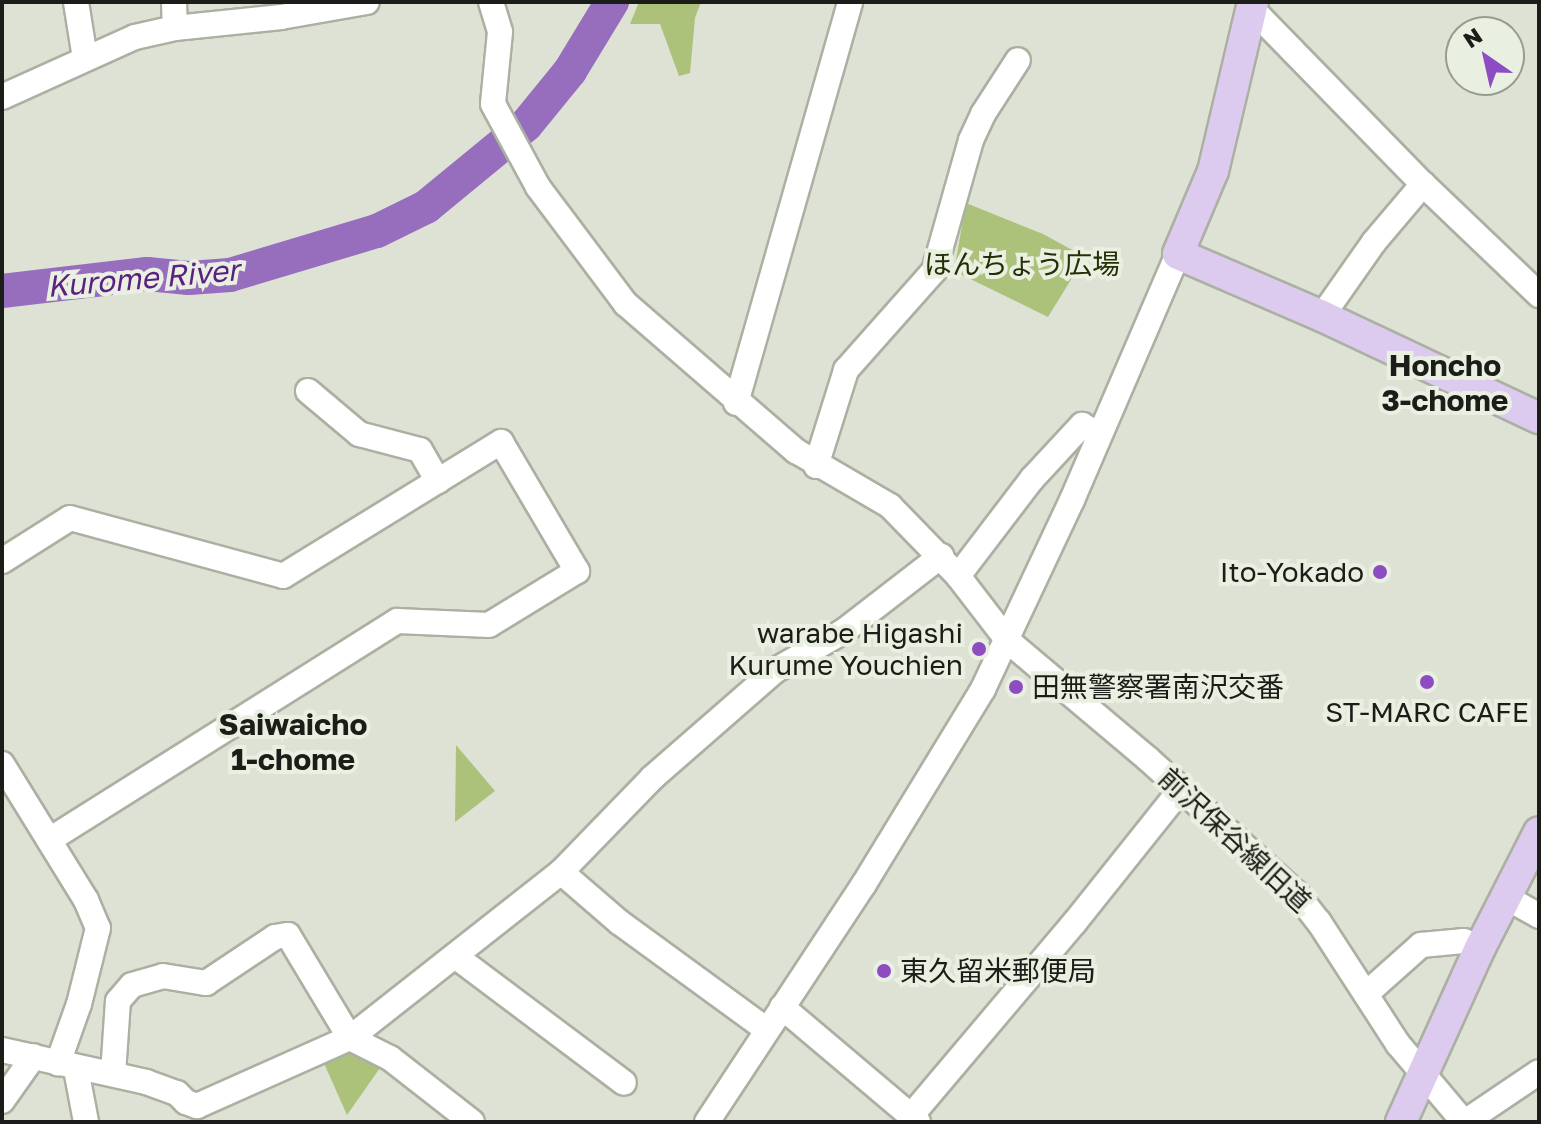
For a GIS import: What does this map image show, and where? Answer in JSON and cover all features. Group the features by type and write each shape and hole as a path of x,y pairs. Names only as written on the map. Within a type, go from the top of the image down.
{"main road":[{"path":"1253,6 1213,171 1178,254 1537,412"},
{"path":"1401,1122 1480,948 1539,832"}],"street":[{"path":"76,2 85,58"},
{"path":"174,2 175,28"},
{"path":"2,97 135,37 175,28 281,17 367,2"},
{"name":"前沢保谷線旧道","path":"491,2 500,32 493,104 525,163 578,243 626,304 736,403 816,466 890,506 941,556 1008,641 1181,789 1309,907 1423,1075 1464,1122"},
{"path":"736,403 850,2"},
{"path":"1253,6 1423,184 1539,295"},
{"path":"816,466 840,380 846,370 934,271 971,140 1018,60"},
{"path":"1322,316 1374,242 1423,184"},
{"path":"707,1122 956,738 1008,641 1178,254"},
{"path":"308,391 359,434 420,450 438,481"},
{"path":"958,576 1032,479 1082,425 1099,435"},
{"path":"2,561 70,518 283,576 501,442 577,571 489,625 397,621 49,840"},
{"path":"2,1050 113,1074 177,1093 187,1112 350,1038 561,872 652,778 776,670 844,631 941,556"},
{"path":"2,764 86,900 98,928 67,1066 86,1122"},
{"path":"782,1007 915,1119 1181,789"},
{"path":"561,872 619,922 767,1030"},
{"path":"1507,898 1539,916"},
{"path":"113,1074 118,1001 132,985 163,976 206,983 275,937 288,935 350,1038 390,1058 472,1122"},
{"path":"1366,994 1421,945 1464,941 1480,948"},
{"path":"455,956 624,1083"},
{"path":"2,1101 34,1056"},
{"path":"1464,1122 1539,1072"}],"green space":[{"path":"639,2 701,2 695,18 690,73 679,76 660,24 630,24"},
{"name":"ほんちょう広場","path":"966,203 1043,234 1076,252 1083,260 1048,317 954,271"},
{"path":"456,745 495,791 455,822"},
{"path":"345,1052 362,1053 382,1065 347,1115 323,1061"}],"waterway":[{"name":"Kurome River","path":"2,291 147,274 189,278 230,275 377,231 426,207 526,125 570,71 612,2"}],"place":[{"name":"Ito-Yokado","path":"1380,572"},
{"name":"warabe Higashi Kurume Youchien","path":"979,649"},
{"name":"ST-MARC CAFE","path":"1427,682"},
{"name":"田無警察署南沢交番","path":"1016,687"},
{"name":"東久留米郵便局","path":"884,971"}],"district":[{"name":"Honcho 3-chome","path":"1445,382"},
{"name":"Saiwaicho 1-chome","path":"293,741"}]}
